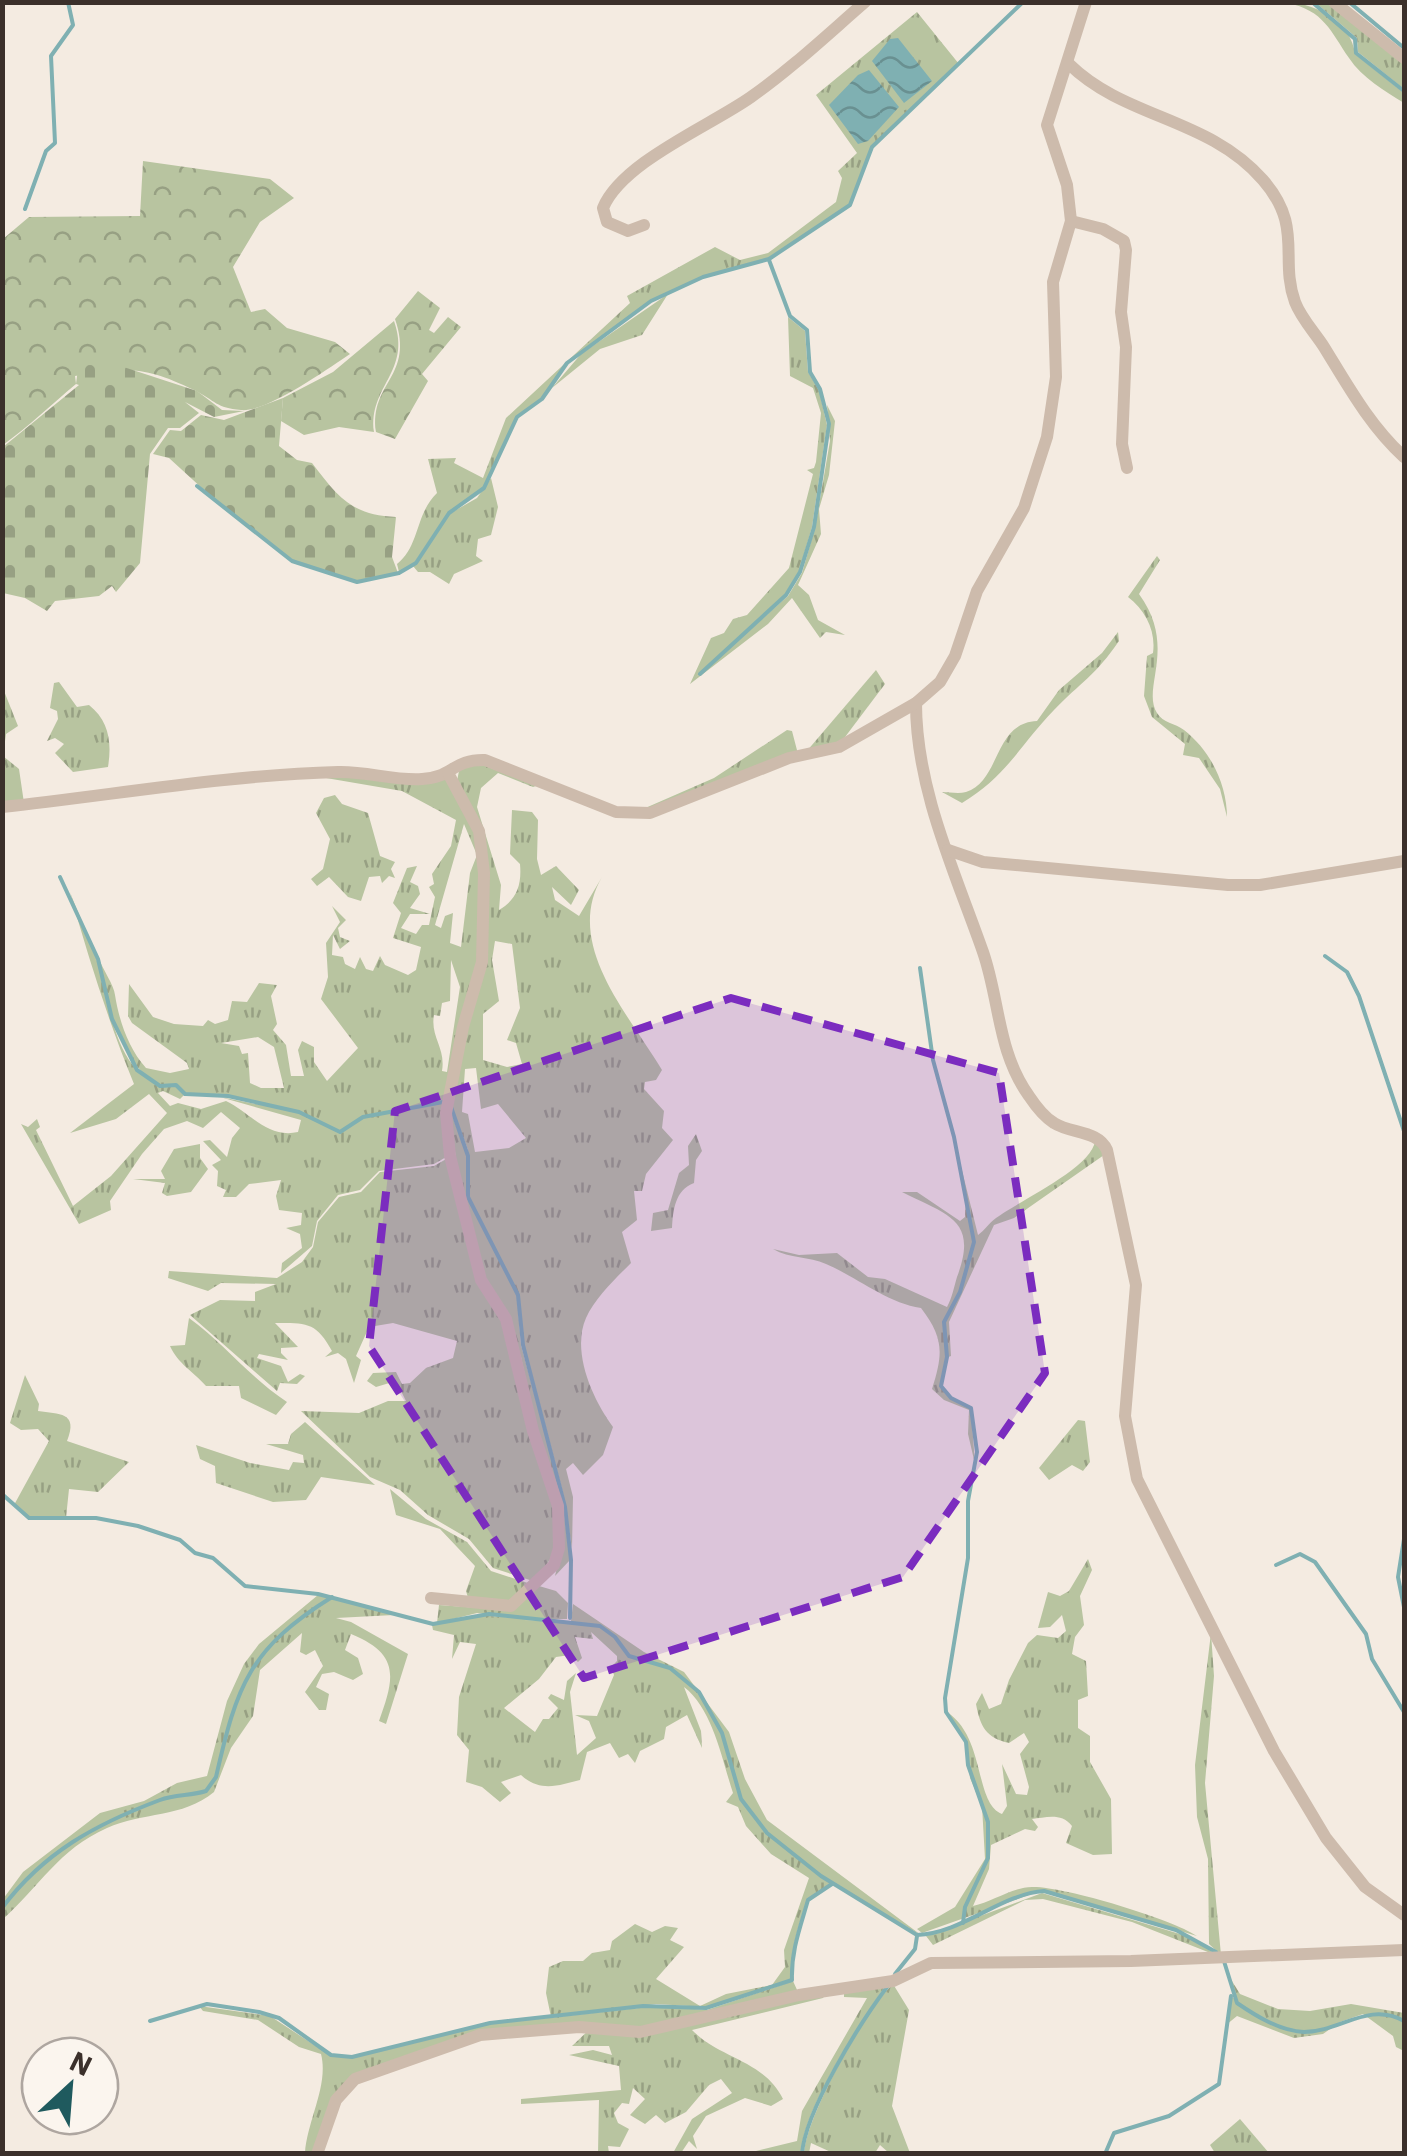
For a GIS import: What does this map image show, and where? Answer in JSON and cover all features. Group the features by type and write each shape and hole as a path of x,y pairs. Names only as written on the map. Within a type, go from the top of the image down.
{"street":[{"path":"644,224 628,231 608,222 603,208 615,189 637,169 757,93 866,2"},
{"path":"2,807 208,780 342,772 423,779 448,773 462,760 485,760 616,812 650,813 789,758 840,746 916,703 948,670 977,591 1024,508 1040,467 1056,377 1053,282 1071,221 1067,185 1047,125 1086,2"},
{"path":"1334,2 1404,58"},
{"path":"1069,64 1082,78 1120,98 1214,137 1264,180 1286,217 1296,304 1353,396 1404,457"},
{"path":"1071,221 1103,229 1124,241 1121,312 1126,347 1122,444 1127,468"},
{"path":"916,703 926,780 961,899 984,954 1000,1035 1016,1076 1048,1118 1099,1138 1106,1150 1136,1285 1125,1416 1138,1478 1274,1751 1326,1838 1365,1888 1404,1915"},
{"path":"431,1598 511,1606 554,1565 559,1548 554,1488 533,1431 517,1354 506,1319 481,1280 450,1156 446,1112 463,1027 482,962 484,872 479,832 448,773"},
{"path":"948,850 984,862 1228,885 1260,885 1404,861"},
{"path":"316,2154 336,2100 354,2079 480,2035 578,2027 640,2032 799,1995 893,1981 931,1962 1131,1962 1404,1950"}],"highlighted area":[{"path":"731,998 999,1073 1045,1373 903,1577 584,1678 369,1346 395,1111"}],"green space":[{"path":"1287,3 1309,6 1340,24 1355,54 1404,93 1404,103 1360,72 1318,17"},
{"path":"1316,3 1331,3 1404,61 1404,89 1358,52 1357,38"},
{"path":"917,12 959,64 871,147 849,205 768,258 703,276 651,300 567,363 542,399 516,417 483,488 448,513 415,562 399,572 397,564 410,548 425,510 437,493 428,459 456,458 454,463 483,478 506,418 630,303 627,296 715,247 740,260 768,253 836,202 842,178 838,171 857,153 816,95"},
{"path":"143,161 270,179 294,198 260,222 233,267 251,312 265,309 287,328 335,342 350,354 281,397 241,410 221,406 177,382 149,373 123,370 75,376 76,384 3,445 3,239 29,217 140,216"},
{"path":"418,291 440,308 429,330 434,333 448,317 461,327 422,374 428,381 395,439 376,432 376,415 399,354 395,319"},
{"path":"668,294 642,335 600,349 552,388 581,354"},
{"path":"788,317 805,331 808,372 819,390 827,425 812,527 799,571 785,594 695,678 788,596 802,573 815,528 830,441 827,405 835,421 829,475 819,509 821,534 798,585 809,595 818,620 845,635 826,632 820,638 792,598 768,624 690,684 711,638 724,633 733,619 747,615 789,568 813,474 807,470 814,468 816,462 821,413 813,388 790,376"},
{"path":"394,321 398,353 377,402 374,432 339,427 304,435 281,421 283,398 333,372"},
{"path":"96,358 197,391 222,410 244,411 214,417 185,402 199,413 180,428 168,428 150,454 140,563 116,592 112,586 99,596 55,601 47,611 25,598 3,593 3,447 79,385 78,369"},
{"path":"283,398 279,446 297,460 312,463 347,502 381,516 396,517 392,557 398,573 357,581 293,560 228,512 169,458 153,454 170,430 181,431 201,415 224,420"},
{"path":"491,478 498,507 491,535 478,539 476,556 483,561 454,574 449,584 430,572 418,572 413,566 449,514 477,498"},
{"path":"1157,556 1160,560 1139,594 1156,631 1153,703 1160,716 1194,738 1209,758 1224,793 1227,817 1220,789 1199,758 1183,755 1185,744 1152,717 1144,696 1147,656 1153,653 1153,637 1145,615 1128,597"},
{"path":"1118,632 1119,641 1103,662 1054,710 991,782 962,803 942,792 963,793 977,786 1012,731 1037,721 1059,690 1102,653"},
{"path":"876,670 885,684 839,745 806,752"},
{"path":"59,682 77,707 89,705 101,718 109,741 108,767 73,772 55,753 64,744 55,738 47,741 58,719 57,711 50,708 54,683"},
{"path":"2,686 18,726 6,734 3,756 19,769 24,803 2,805"},
{"path":"787,730 792,731 798,754 663,806 643,809 714,778"},
{"path":"474,762 539,785 533,787 498,773 481,788 477,807 501,885 499,910 514,897 520,879 520,864 510,854 512,810 532,812 538,820 537,859 541,875 556,866 579,890 571,905 552,887 555,900 579,916 602,877 592,902 590,927 595,952 618,1002 662,1070 656,1080 645,1082 644,1089 664,1111 662,1128 673,1140 646,1174 642,1191 634,1191 637,1220 622,1232 631,1263 595,1303 582,1331 586,1375 613,1427 603,1455 583,1475 573,1463 566,1469 573,1497 572,1548 563,1493 524,1344 519,1295 469,1196 468,1150 451,1105 472,1006 486,852 457,781 460,766","holes":["495,941 512,944 520,1008 507,1040 516,1043 522,1064 507,1067 483,1060 483,1014 499,1001 492,960","476,1068 481,1109 498,1104 526,1138 509,1148 475,1152 468,1114 462,1112 465,1069"]},
{"path":"342,773 423,781 448,775 477,832 482,872 479,975 461,1027 446,1100 363,1116 340,1131 299,1111 228,1095 185,1093 177,1084 160,1085 130,1059 113,1019 99,959 114,991 125,1033 146,1068 170,1073 189,1069 187,1063 132,1023 128,1016 129,984 153,1017 174,1024 203,1026 208,1020 215,1024 228,1020 232,1001 247,1002 259,983 277,985 271,996 277,1024 273,1030 286,1045 291,1076 304,1076 298,1050 302,1041 314,1047 314,1062 327,1081 358,1048 321,999 328,977 326,943 340,922 332,906 346,920 338,928 340,937 350,941 340,949 333,935 332,955 343,957 345,964 355,969 360,957 366,969 373,971 380,956 385,965 408,975 416,970 421,947 393,938 401,913 393,903 407,868 417,866 410,882 418,886 420,894 410,908 430,914 410,914 401,928 416,934 422,925 429,925 435,897 429,887 434,884 432,874 451,846 456,820 402,791 326,778 288,777","holes":["464,824 477,855 470,873 461,947 450,943 453,913 445,916 441,928 435,925","451,960 460,987 447,1072 442,1071 433,1023 434,1015 440,1016 442,1003 450,1001","258,1037 274,1047 284,1088 261,1088 250,1083 248,1053 242,1054 239,1046 221,1043"]},
{"path":"335,795 342,804 368,813 380,856 395,862 391,869 395,878 389,876 382,883 380,876 369,877 361,901 348,897 329,877 317,886 311,879 323,869 330,839 316,813 324,798"},
{"path":"70,892 93,950 118,1039 139,1072 155,1082 176,1086 185,1094 180,1099 163,1091 158,1093 170,1106 178,1103 201,1109 226,1101 268,1128 287,1133 298,1132 301,1120 220,1097 298,1112 340,1132 364,1118 446,1102 448,1156 434,1164 379,1171 360,1190 338,1195 317,1221 312,1246 281,1273 282,1263 302,1248 300,1234 286,1228 301,1225 302,1213 279,1210 276,1196 281,1180 249,1184 236,1197 223,1197 226,1190 217,1186 218,1171 212,1165 221,1160 203,1141 210,1140 227,1157 232,1138 240,1128 221,1112 203,1128 187,1121 164,1129 110,1201 111,1210 79,1224 21,1124 28,1127 37,1119 40,1127 36,1130 73,1206 111,1176 167,1113 149,1094 116,1119 70,1133 134,1084 99,990"},
{"path":"942,1090 978,1235 996,1218 1068,1173 1091,1151 1095,1141 1104,1155 1014,1218 994,1225 949,1322 951,1356 946,1358 941,1386 950,1398 971,1409 975,1464 968,1434 969,1410 944,1400 932,1389 939,1345 921,1308 884,1295 826,1264 773,1249 799,1255 837,1253 868,1277 885,1279 947,1307 963,1258 961,1231 945,1214 902,1192 917,1192 960,1221 965,1217 966,1193"},
{"path":"449,1107 467,1156 467,1197 517,1296 521,1345 562,1497 570,1560 555,1576 562,1546 521,1357 487,1284 457,1166"},
{"path":"696,1134 702,1151 696,1160 694,1183 679,1196 672,1228 651,1231 653,1213 668,1210 679,1173 689,1165 688,1146"},
{"path":"200,1144 200,1158 208,1169 191,1192 167,1196 162,1193 165,1183 133,1179 165,1179 161,1171 174,1149"},
{"path":"448,1158 474,1257 505,1319 552,1489 557,1548 536,1582 493,1568 469,1539 428,1515 400,1490 370,1477 301,1411 359,1413 388,1401 406,1401 396,1381 376,1387 367,1381 373,1373 396,1372 402,1384 410,1383 426,1368 453,1358 457,1341 393,1323 369,1327 356,1356 361,1360 354,1383 346,1359 338,1353 325,1357 332,1351 315,1329 303,1324 275,1323 298,1347 281,1348 288,1360 259,1354 257,1358 281,1366 288,1382 300,1374 305,1376 297,1384 280,1383 277,1391 190,1315 220,1300 255,1301 255,1292 276,1284 221,1283 208,1291 168,1278 169,1271 277,1278 302,1262 313,1247 318,1222 339,1197 361,1192 380,1172 434,1166"},
{"path":"189,1318 287,1402 276,1415 241,1398 239,1386 206,1386 181,1363 170,1346 185,1345"},
{"path":"25,1375 39,1404 38,1411 60,1414 69,1420 67,1441 129,1462 98,1492 69,1489 66,1518 29,1517 14,1505 49,1441 38,1429 21,1430 10,1423"},
{"path":"1078,1420 1085,1421 1090,1462 1083,1471 1072,1465 1049,1480 1039,1468"},
{"path":"305,1422 375,1485 321,1477 306,1500 273,1502 216,1483 215,1466 200,1459 196,1445 250,1463 289,1470 293,1462 304,1463 303,1455 266,1444 288,1444 291,1434"},
{"path":"390,1489 426,1519 467,1542 491,1571 534,1585 511,1604 469,1601 466,1591 475,1566 440,1529 396,1515"},
{"path":"1088,1559 1092,1570 1080,1596 1084,1625 1075,1637 1072,1654 1086,1661 1088,1696 1078,1700 1078,1728 1090,1736 1090,1762 1111,1799 1112,1854 1093,1855 1066,1843 1072,1826 1063,1819 1032,1819 1038,1827 1035,1831 1025,1829 991,1845 989,1869 973,1906 1017,1889 1047,1888 1142,1913 1197,1936 1043,1890 922,1933 917,1929 955,1907 985,1859 982,1806 970,1778 967,1742 947,1712 968,1737 987,1797 1002,1814 1007,1806 1002,1764 1016,1794 1027,1795 1029,1787 1020,1754 1029,1742 1024,1733 1009,1743 990,1734 982,1725 976,1704 982,1693 989,1709 1001,1704 1028,1643 1037,1635 1058,1638 1066,1631 1062,1615 1050,1627 1038,1628 1048,1592 1060,1596 1069,1591"},
{"path":"539,1586 556,1591 568,1603 567,1619 523,1620 571,1621 573,1604 644,1652 684,1672 729,1732 745,1779 767,1820 921,1935 831,1883 807,1900 793,1949 791,1980 706,2007 656,2004 551,2017 546,1993 549,1967 563,1961 583,1961 592,1953 610,1950 612,1941 635,1924 652,1932 665,1926 678,1928 670,1940 684,1947 656,1979 700,2006 726,1994 772,1985 785,1967 784,1950 809,1878 771,1854 746,1826 738,1807 726,1802 733,1793 715,1736 702,1708 684,1687 701,1731 702,1748 687,1715 666,1727 664,1739 640,1751 635,1763 628,1754 619,1758 610,1743 587,1752 580,1780 543,1786 521,1775 501,1782 511,1793 500,1802 482,1787 466,1782 469,1750 457,1735 459,1697 476,1644 460,1642 452,1659 454,1635 433,1630 432,1625 477,1615 518,1618 477,1613 437,1623 439,1605 492,1609","holes":["591,1632 617,1656 611,1667 614,1675 597,1716 575,1715 589,1721 596,1738 577,1755 570,1692 576,1673 567,1681 564,1700 551,1694 548,1698 558,1708 549,1719 543,1719 535,1732 504,1708 539,1679 556,1657 570,1655 578,1662 582,1658 575,1637 593,1639"]},
{"path":"318,1595 330,1597 319,1607 333,1598 394,1615 336,1618 351,1622 408,1654 386,1724 379,1721 388,1692 389,1669 378,1650 351,1634 345,1650 358,1658 363,1674 353,1680 334,1672 322,1674 316,1687 329,1694 326,1710 319,1710 305,1692 323,1666 315,1650 306,1655 300,1652 302,1633 260,1670 253,1716 231,1748 214,1792 176,1811 120,1823 90,1837 62,1858 3,1919 3,1899 23,1872 100,1813 144,1801 177,1783 207,1776 227,1701 244,1664 259,1644"},
{"path":"1211,1633 1214,1676 1205,1783 1221,1955 1209,1944 1208,1859 1197,1817 1195,1765"},
{"path":"1042,1893 1190,1937 1218,1956 1132,1922 1043,1899 1025,1900 933,1945 926,1936"},
{"path":"1227,1973 1240,1994 1278,2009 1310,2011 1351,2004 1404,2013 1404,2051 1396,2047 1393,2036 1363,2014 1340,2022 1323,2034 1294,2038 1237,2016 1226,2025 1232,1997 1235,1999"},
{"path":"793,1981 798,1992 640,2029 493,2030 353,2077 313,2154 305,2153 320,2091 321,2054 299,2047 258,2020 203,2011 199,2006 270,2016 331,2056 352,2058 491,2024 657,2006 707,2010"},
{"path":"893,1984 909,2010 892,2106 910,2153 889,2153 880,2145 875,2153 833,2153 811,2143 809,2153 804,2154 825,2091 868,2016"},
{"path":"886,1985 822,2091 811,2114 801,2153 744,2154 797,2141 802,2111 867,1998 844,1997 844,1991"},
{"path":"826,1993 823,1998 692,2030 765,2076 783,2099 771,2106 745,2098 706,2116 693,2136 697,2149 689,2141 681,2153 673,2153 692,2119 732,2093 721,2079 709,2085 686,2112 665,2123 656,2115 645,2124 630,2115 645,2099 633,2088 629,2104 622,2103 614,2113 618,2123 629,2129 620,2147 608,2146 609,2153 598,2153 599,2100 521,2104 521,2099 621,2090 619,2066 569,2055 593,2050 612,2055 609,2046 572,2046 591,2028 621,2032"},
{"path":"1240,2119 1269,2153 1215,2153 1210,2145"}],"water":[{"path":"898,38 932,81 904,103 872,61 890,39"},
{"path":"869,70 899,107 868,141 858,144 829,105 858,75"}],"waterway":[{"path":"25,209 46,151 55,143 51,56 73,25 68,2"},
{"path":"197,486 292,561 357,582 399,573 416,563 449,513 484,488 517,417 542,399 567,363 651,301 703,277 769,259 850,205 872,147 1023,2"},
{"path":"1312,2 1355,39 1356,53 1404,91"},
{"path":"1349,2 1404,48"},
{"path":"700,674 786,595 800,572 814,527 829,424 820,389 810,372 807,330 790,316 769,260"},
{"path":"60,877 98,959 112,1019 137,1070 160,1086 176,1085 185,1094 228,1096 299,1112 340,1132 363,1117 443,1102"},
{"path":"1325,956 1347,972 1359,996 1404,1131"},
{"path":"920,968 933,1060 954,1137 974,1242 960,1292 944,1322 947,1357 941,1386 951,1398 971,1408 977,1452 968,1501 968,1558 945,1698 946,1712 966,1742 968,1765 988,1822 988,1858 965,1907 963,1923"},
{"path":"451,1107 468,1156 468,1197 518,1295 523,1345 565,1507 571,1560 570,1618"},
{"path":"2,1494 29,1518 96,1518 180,1540 195,1553 213,1558 245,1586 318,1594 433,1624 489,1614 600,1626 615,1637 629,1656 670,1668 699,1692 722,1733 741,1799 767,1833 821,1876 917,1935 950,1928 1012,1899 1044,1891 1176,1930 1216,1952"},
{"path":"1404,1539 1398,1577 1404,1607"},
{"path":"1276,1565 1300,1554 1315,1562 1366,1634 1372,1659 1404,1712"},
{"path":"2,1908 35,1871 93,1830 160,1800 206,1791 216,1777 231,1717 251,1672 282,1634 332,1597"},
{"path":"1404,1645 1404,1665"},
{"path":"150,2021 207,2004 259,2012 279,2018 331,2055 352,2057 490,2023 643,2006 706,2008 792,1980 795,1949 808,1900 832,1884"},
{"path":"895,1974 915,1949 917,1936"},
{"path":"1223,1958 1237,2003 1277,2026 1317,2031 1378,2014 1404,2021"},
{"path":"802,2154 823,2092 887,1987"},
{"path":"1105,2154 1114,2133 1169,2116 1219,2084 1231,1996"}]}
